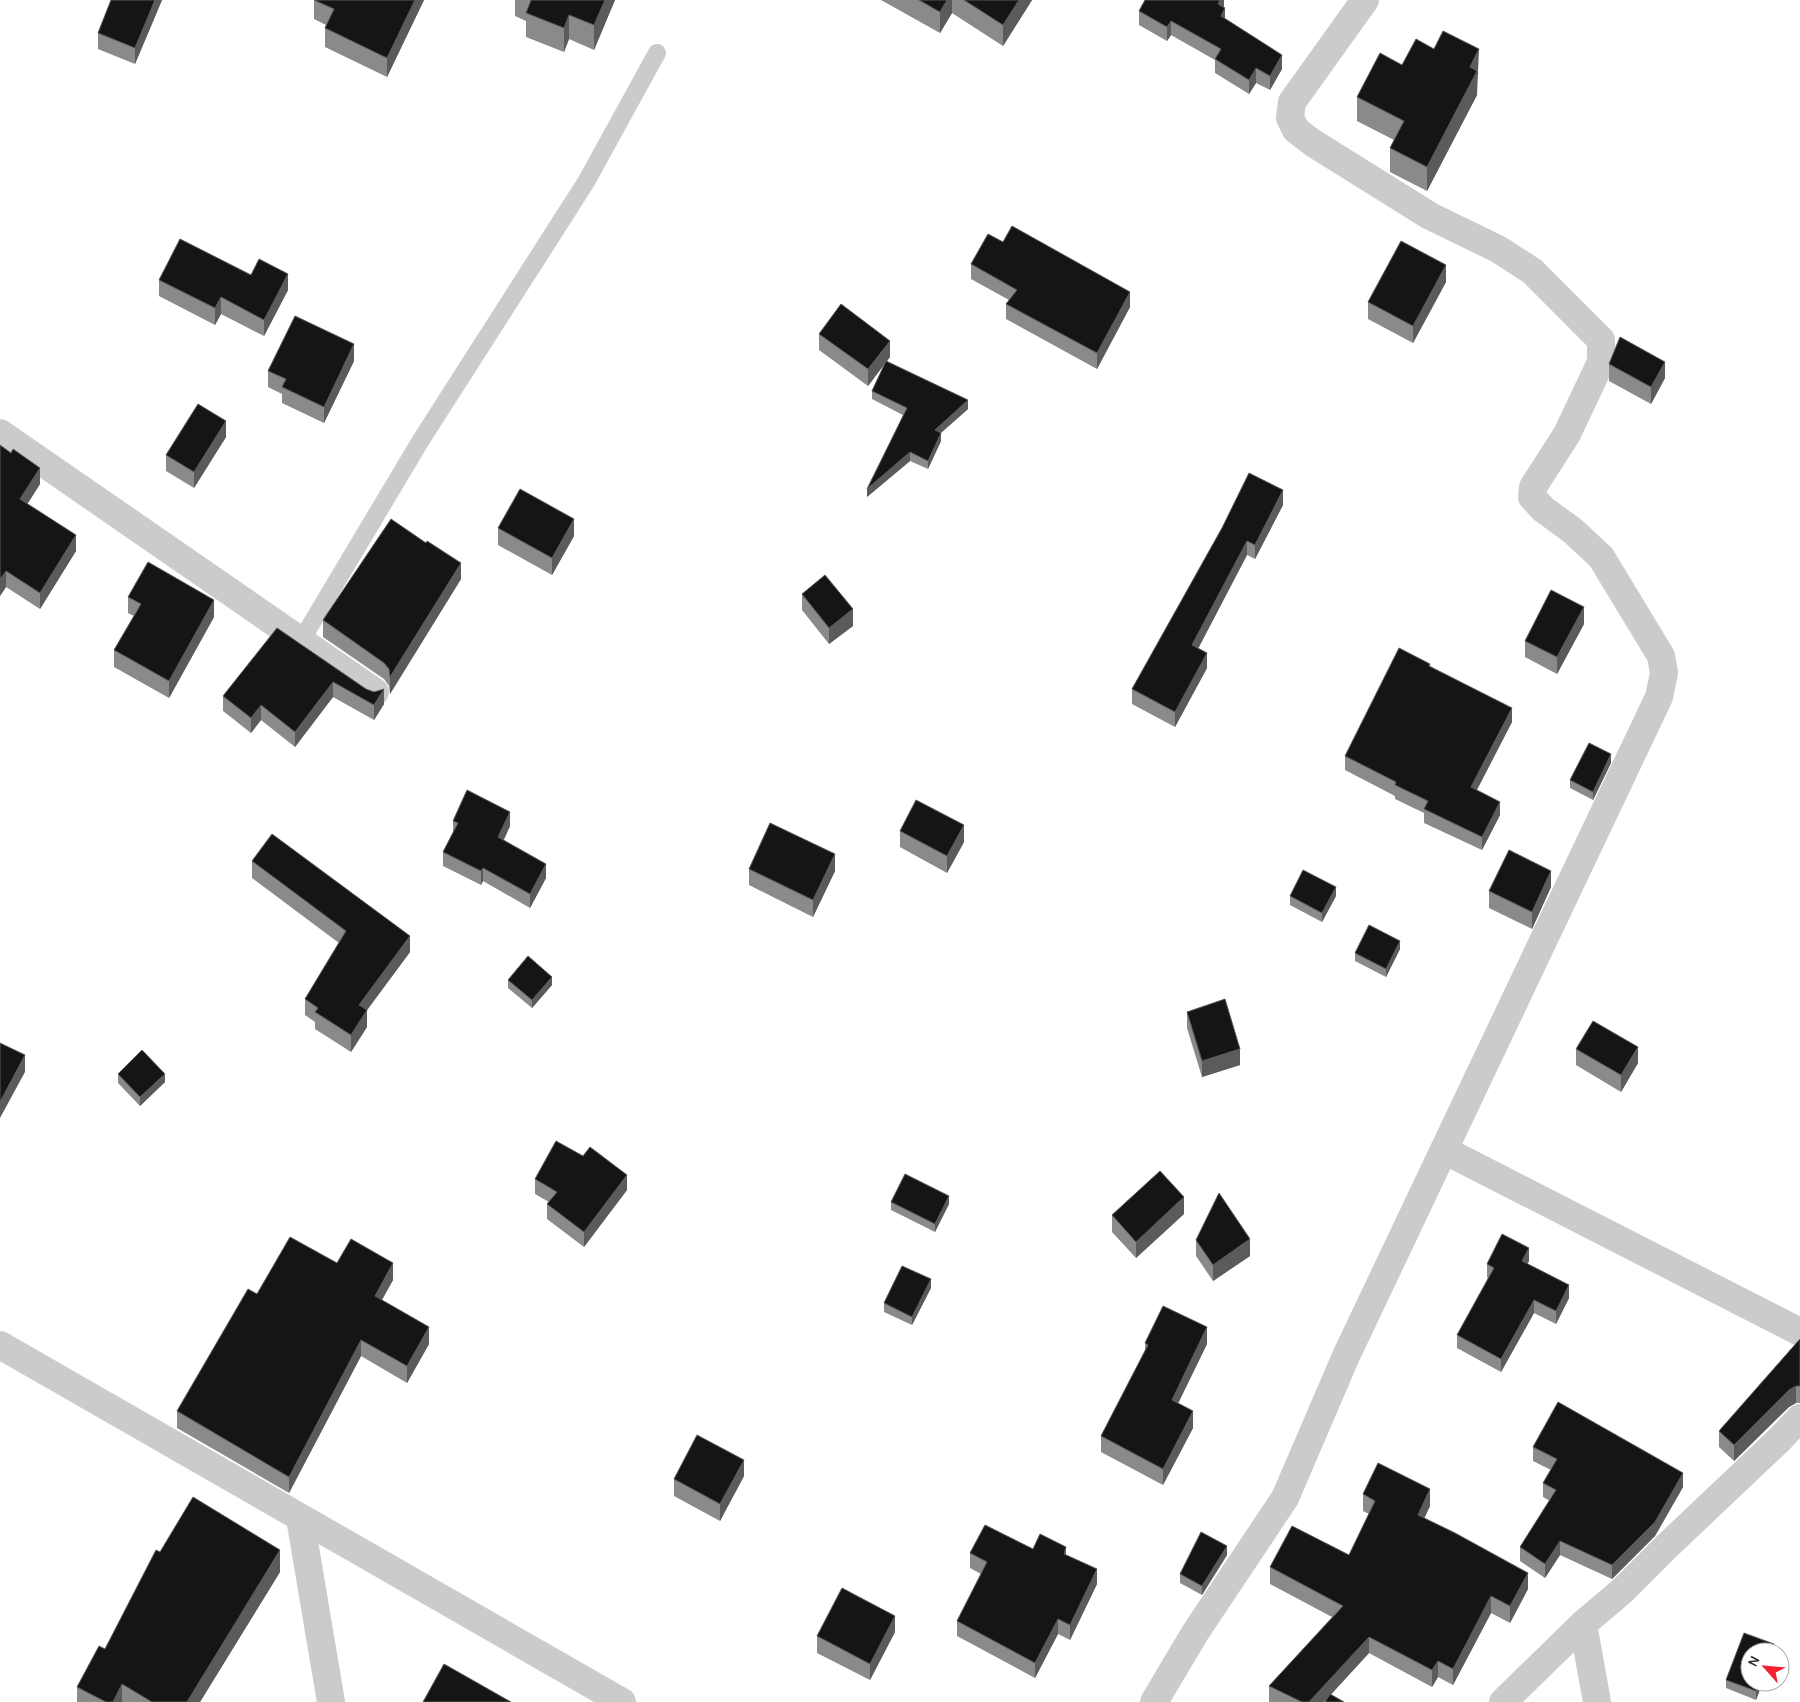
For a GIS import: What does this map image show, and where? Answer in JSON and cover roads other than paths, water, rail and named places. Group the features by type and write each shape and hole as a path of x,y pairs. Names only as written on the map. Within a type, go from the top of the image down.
{"street":[{"path":"1154,1702 1195,1633 1285,1498 1346,1356 1659,697 1664,673 1661,656 1601,557 1573,531 1543,509 1532,497 1533,487 1567,434 1601,362 1601,340 1532,271 1498,249 1430,216 1330,154 1296,130 1290,118 1292,102 1365,0"},
{"path":"0,433 375,692"},
{"path":"1444,1150 1800,1332"},
{"path":"0,1345 622,1702"},
{"path":"1503,1702 1582,1624 1622,1591 1666,1546 1766,1453 1800,1418"},
{"path":"300,1518 331,1702"},
{"path":"1582,1624 1598,1702"}],"lane":[{"path":"301,641 426,432 586,182 657,54"}]}
